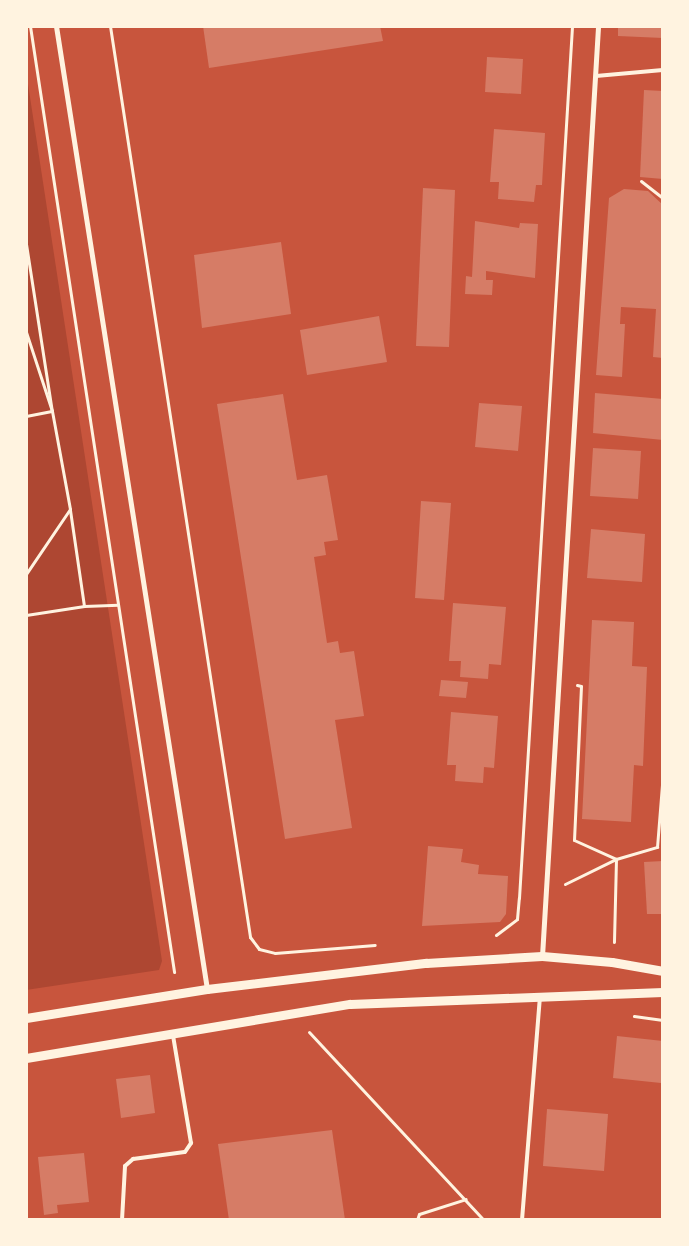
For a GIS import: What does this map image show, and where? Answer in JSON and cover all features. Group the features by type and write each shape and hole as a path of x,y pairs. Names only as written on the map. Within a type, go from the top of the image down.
{"street":[{"path":"56,26 208,989"},
{"path":"542,956 598,26"},
{"path":"26,1018 208,989 426,963 542,956 612,962 663,972"},
{"path":"26,1058 350,1004 540,995 663,992"}],"lane":[{"path":"596,76 663,70"},
{"path":"522,1220 540,995"},
{"path":"122,1220 125,1166 133,1159 185,1152 191,1143 173,1034"}],"path":[{"path":"30,26 174,973 166,974"},
{"path":"110,26 248,930 258,949 275,953 383,945"},
{"path":"489,936 510,929 518,912 572,26"},
{"path":"641,182 663,198"},
{"path":"26,244 52,411 70,509 84,606"},
{"path":"26,332 52,411"},
{"path":"26,416 52,411"},
{"path":"26,574 70,509"},
{"path":"26,615 84,606 118,605"},
{"path":"562,894 562,886 616,859 657,847 663,773"},
{"path":"612,962 616,859"},
{"path":"626,1015 663,1020"},
{"path":"303,1025 484,1220"},
{"path":"417,1220 419,1214 466,1199"}],"shaded area":[{"path":"26,71 162,961 159,970 26,990"}],"building":[{"path":"203,26 380,26 383,41 209,68"},
{"path":"618,26 663,26 663,38 618,36"},
{"path":"487,57 523,59 521,94 485,92"},
{"path":"644,90 663,91 663,179 640,177"},
{"path":"494,129 545,133 542,185 536,185 534,202 498,199 499,182 490,182"},
{"path":"423,188 455,190 449,347 416,346"},
{"path":"624,189 648,191 663,205 663,358 653,357 656,309 621,307 620,324 625,324 622,377 596,375 609,198"},
{"path":"475,221 519,228 520,223 538,224 535,278 486,271 486,280 493,280 492,295 465,294 466,276 472,277"},
{"path":"281,242 291,314 202,328 194,255"},
{"path":"379,316 387,362 307,375 300,330"},
{"path":"595,393 663,399 663,440 593,433"},
{"path":"283,394 297,480 327,475 338,540 324,542 326,555 314,557 327,643 338,641 340,653 354,651 364,716 335,720 352,828 285,839 217,404"},
{"path":"479,403 522,406 518,451 475,447"},
{"path":"593,448 641,451 638,499 590,496"},
{"path":"421,501 451,503 444,600 415,598"},
{"path":"591,529 645,534 642,582 587,578"},
{"path":"453,603 506,607 501,665 489,664 488,679 460,677 461,661 449,661"},
{"path":"592,620 634,622 632,666 647,667 643,766 634,765 631,822 582,819"},
{"path":"441,680 468,682 466,698 439,696"},
{"path":"451,712 498,716 494,768 484,767 483,783 455,781 456,765 447,765"},
{"path":"428,846 463,849 461,862 479,865 478,874 508,876 506,914 500,922 422,926"},
{"path":"663,861 663,914 647,914 644,862"},
{"path":"617,1036 663,1041 661,1083 613,1078"},
{"path":"150,1075 155,1113 121,1118 116,1079"},
{"path":"547,1109 608,1114 604,1171 543,1166"},
{"path":"332,1130 345,1220 229,1220 218,1144"},
{"path":"84,1153 89,1202 57,1205 58,1213 44,1215 38,1157"}]}
